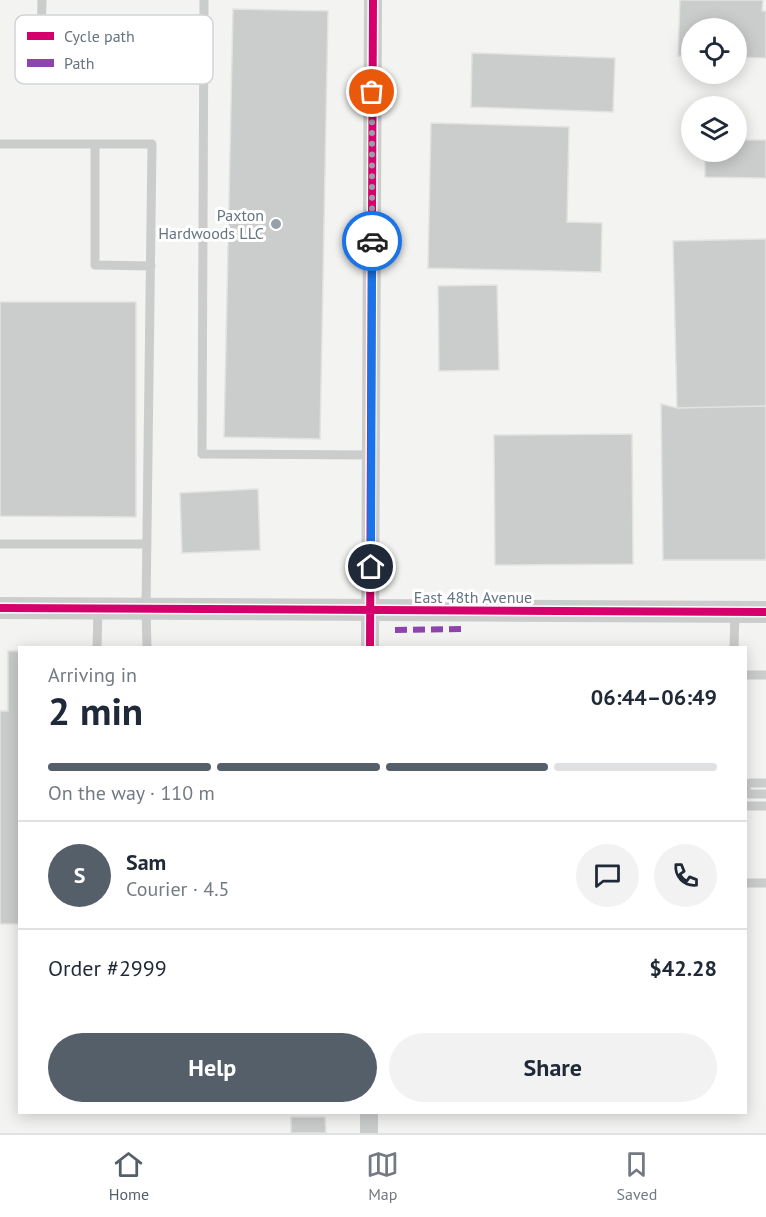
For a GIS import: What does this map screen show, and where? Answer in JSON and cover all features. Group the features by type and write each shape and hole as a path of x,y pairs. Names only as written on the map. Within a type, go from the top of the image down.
{"street":[{"path":"370,646 373,0"},
{"name":"East 48th Avenue","path":"0,608 766,612"},
{"path":"369,1114 369,1133"}],"lane":[{"path":"42,0 42,15"},
{"path":"204,0 204,15"},
{"path":"204,84 202,454 371,455"},
{"path":"0,144 152,144 147,646"},
{"path":"95,144 95,266 151,266"},
{"path":"0,544 147,544"},
{"path":"97,646 98,609"},
{"path":"734,646 735,611"},
{"path":"747,675 766,675"},
{"path":"747,787 750,783 766,783"},
{"path":"747,790 749,794 766,794"},
{"path":"747,806 766,806"},
{"path":"747,883 766,883"}],"building":[{"path":"680,0 763,0 762,11 766,11 766,58 747,57 747,18 681,18 681,56 678,56"},
{"name":"Paxton Hardwoods LLC","path":"233,9 328,11 320,439 224,437"},
{"path":"472,53 615,58 613,112 471,107"},
{"path":"431,123 569,127 567,222 602,223 601,272 428,268"},
{"path":"747,140 766,140 766,178 705,177 705,162 747,162"},
{"path":"766,239 766,406 677,408 673,241"},
{"path":"497,285 499,370 439,371 438,286"},
{"path":"0,302 136,302 136,517 0,516"},
{"path":"661,404 677,408 766,406 766,560 663,560"},
{"path":"632,434 633,564 495,565 494,435"},
{"path":"258,489 260,550 182,553 180,493"},
{"path":"8,651 18,651 18,924 0,924 0,711 8,711"},
{"path":"291,1117 325,1117 326,1133 291,1133"}],"marked path":[{"path":"395,630 467,629"}],"cycle path":[{"path":"370,646 373,0"},
{"path":"0,608 766,612"}],"way so far":[{"path":"372,92 372,241"}],"place":[{"name":"Paxton Hardwoods LLC","path":"276,224"}],"route":[{"path":"371,567 372,241"}]}
